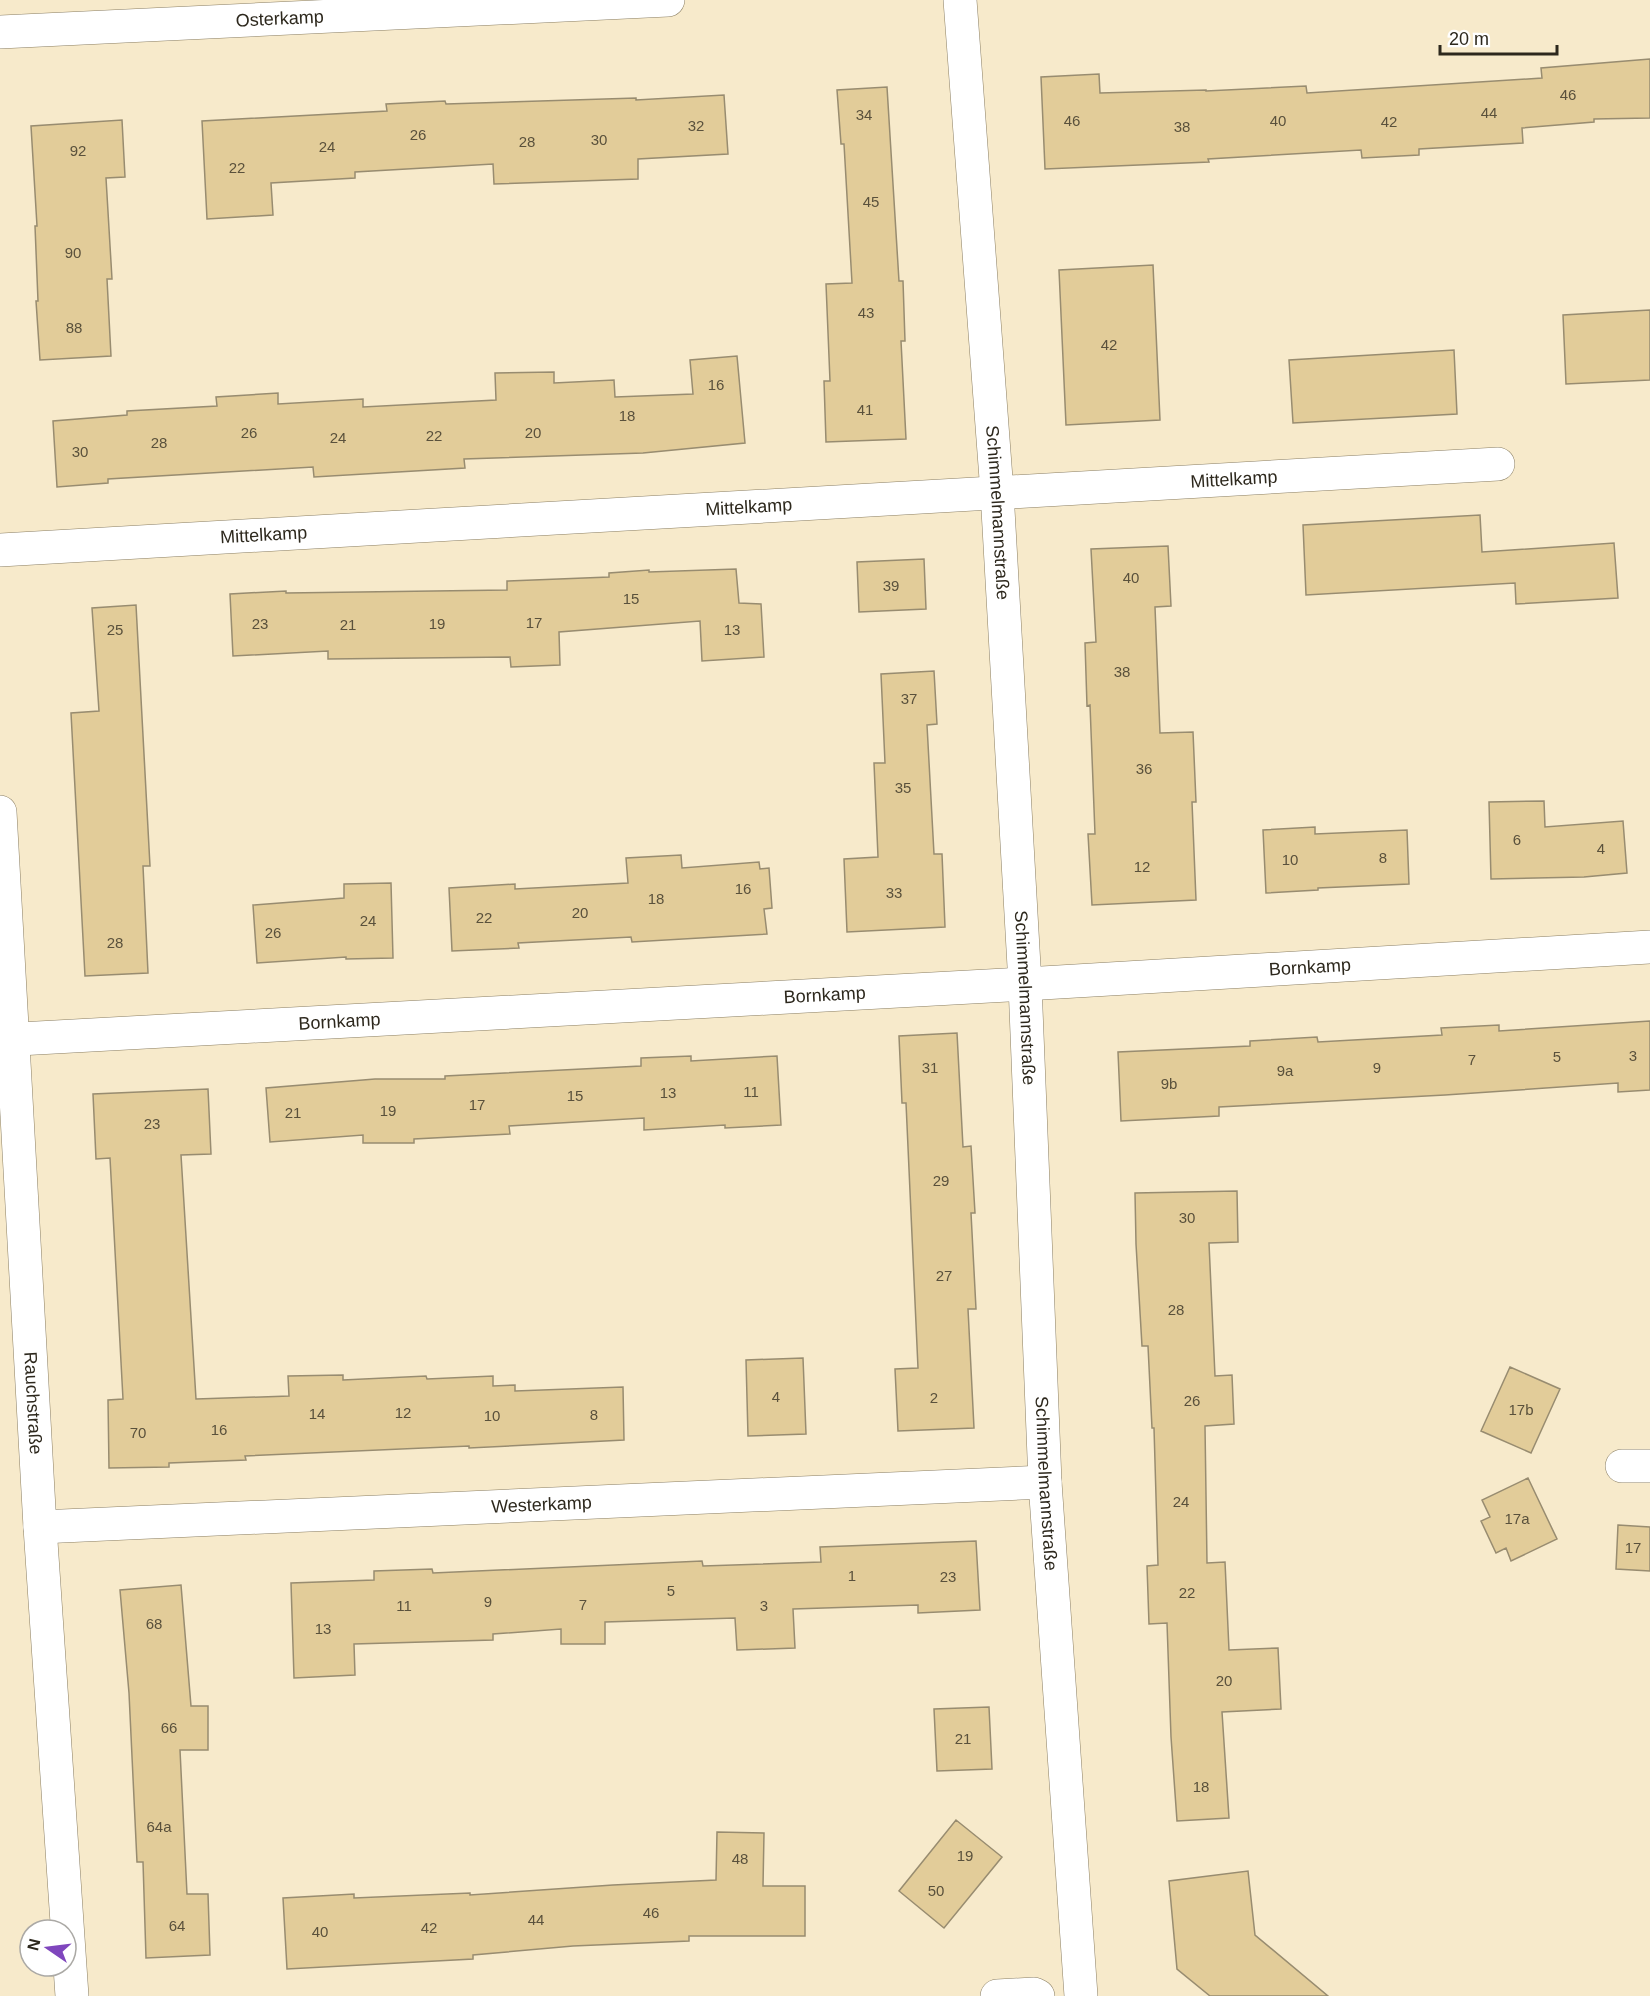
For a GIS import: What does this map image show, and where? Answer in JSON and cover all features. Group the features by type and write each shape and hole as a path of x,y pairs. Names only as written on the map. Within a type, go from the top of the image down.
{"street":[{"name":"Osterkamp","path":"0,32 668,0"},
{"name":"Schimmelmannstraße","path":"960,0 997,492 1025,984 1045,1482 1081,1996"},
{"name":"Mittelkamp","path":"0,550 1498,464"},
{"name":"Rauchstraße","path":"0,812 6,1040 72,1996"},
{"name":"Bornkamp","path":"6,1040 1650,947"},
{"name":"Westerkamp","path":"40,1527 1045,1482"},
{"path":"997,1996 1034,1994 1038,1996"}],"building":[{"path":"1650,59 1650,118 1594,119 1594,122 1522,128 1523,143 1419,149 1419,155 1362,158 1361,150 1208,159 1209,162 1045,169 1041,77 1099,74 1100,93 1306,86 1307,93 1542,78 1541,68"},
{"path":"887,87 899,281 903,281 905,341 901,341 906,439 826,442 824,381 830,381 826,284 852,283 844,144 841,144 837,90"},
{"path":"724,95 728,154 638,159 638,179 494,184 493,164 355,172 355,178 271,183 273,215 207,219 202,121 387,111 386,104 445,101 446,104 636,98 636,100"},
{"path":"122,120 125,177 106,178 112,279 107,279 111,356 40,360 36,301 38,301 35,226 37,226 31,126"},
{"path":"1153,265 1160,420 1066,425 1059,270"},
{"path":"1650,310 1650,380 1566,384 1563,315"},
{"path":"1454,350 1457,414 1293,423 1289,360"},
{"path":"737,356 745,443 643,453 464,459 465,468 314,477 313,467 108,479 108,483 57,487 53,421 127,415 127,411 217,406 216,397 278,393 278,404 363,399 363,407 496,400 495,373 554,372 554,383 614,380 615,397 693,394 690,360"},
{"path":"1480,515 1482,552 1614,543 1618,598 1516,604 1515,583 1306,595 1303,525"},
{"path":"1168,546 1171,606 1155,607 1160,733 1193,732 1196,802 1192,802 1196,900 1092,905 1088,834 1095,834 1085,643 1096,642 1091,549"},
{"path":"924,559 926,609 859,612 857,562"},
{"path":"736,569 739,603 761,604 764,657 702,661 700,621 559,632 560,665 511,667 510,657 328,659 328,651 233,656 230,594 286,591 286,593 507,590 507,581 609,577 609,573 649,570 649,572"},
{"path":"136,605 150,866 143,866 148,973 85,976 71,713 99,711 92,608"},
{"path":"934,671 937,724 927,725 934,854 942,854 945,927 847,932 844,859 878,857 874,763 885,763 881,674"},
{"path":"1544,801 1545,827 1623,821 1627,873 1584,877 1491,879 1489,802"},
{"path":"1315,827 1315,834 1407,830 1409,884 1266,893 1263,830"},
{"path":"681,855 682,868 759,862 760,869 769,868 772,908 764,909 767,934 632,942 631,937 518,943 519,948 452,951 449,888 515,884 515,889 628,883 626,858"},
{"path":"391,883 393,958 346,959 346,957 257,963 253,905 344,898 344,884"},
{"path":"1650,1021 1650,1090 1618,1092 1618,1083 1219,1107 1219,1116 1121,1121 1118,1052 1250,1046 1250,1041 1317,1037 1318,1042 1442,1035 1441,1028 1499,1025 1499,1031"},
{"path":"957,1033 963,1147 971,1146 975,1213 971,1213 976,1309 968,1309 974,1428 898,1431 895,1369 918,1368 906,1103 902,1103 899,1036"},
{"path":"691,1056 691,1061 777,1056 781,1125 725,1128 725,1125 644,1130 644,1118 509,1126 510,1134 414,1139 414,1143 363,1143 363,1135 270,1142 266,1088 375,1079 445,1079 445,1076 641,1066 641,1058"},
{"path":"208,1089 211,1154 181,1155 196,1399 289,1396 288,1376 343,1375 343,1380 493,1376 493,1386 515,1385 515,1391 623,1387 624,1440 245,1456 246,1460 169,1463 169,1467 109,1468 108,1400 123,1399 110,1158 96,1159 93,1094"},
{"path":"1237,1191 1238,1242 1209,1243 1215,1376 1232,1375 1234,1424 1205,1426 1207,1563 1225,1562 1229,1650 1278,1648 1281,1709 1222,1712 1229,1818 1177,1821 1167,1623 1149,1624 1147,1566 1158,1565 1154,1428 1152,1428 1148,1346 1142,1346 1135,1193"},
{"path":"803,1358 806,1434 748,1436 746,1360"},
{"path":"1510,1367 1560,1389 1531,1453 1481,1431"},
{"path":"1528,1478 1557,1539 1511,1561 1506,1548 1496,1553 1481,1521 1490,1517 1482,1500"},
{"path":"1618,1525 1650,1527 1650,1571 1616,1569"},
{"path":"976,1541 980,1610 918,1613 918,1605 793,1609 795,1648 737,1650 735,1618 605,1622 605,1644 561,1644 561,1629 493,1634 493,1640 354,1644 355,1675 294,1678 291,1583 374,1580 374,1571 432,1569 433,1573 702,1561 703,1566 821,1562 820,1547"},
{"path":"181,1585 191,1706 208,1706 208,1750 180,1750 187,1894 208,1894 210,1955 146,1958 143,1862 137,1862 129,1693 120,1590"},
{"path":"989,1707 992,1769 937,1771 934,1709"},
{"path":"956,1820 1002,1857 944,1928 899,1891"},
{"path":"717,1832 764,1833 763,1886 805,1886 805,1936 689,1936 689,1941 573,1946 473,1955 473,1959 287,1969 283,1898 354,1894 354,1898 470,1893 470,1895 716,1880"},
{"path":"1248,1871 1255,1935 1328,1996 1210,1996 1177,1969 1169,1881"}]}
